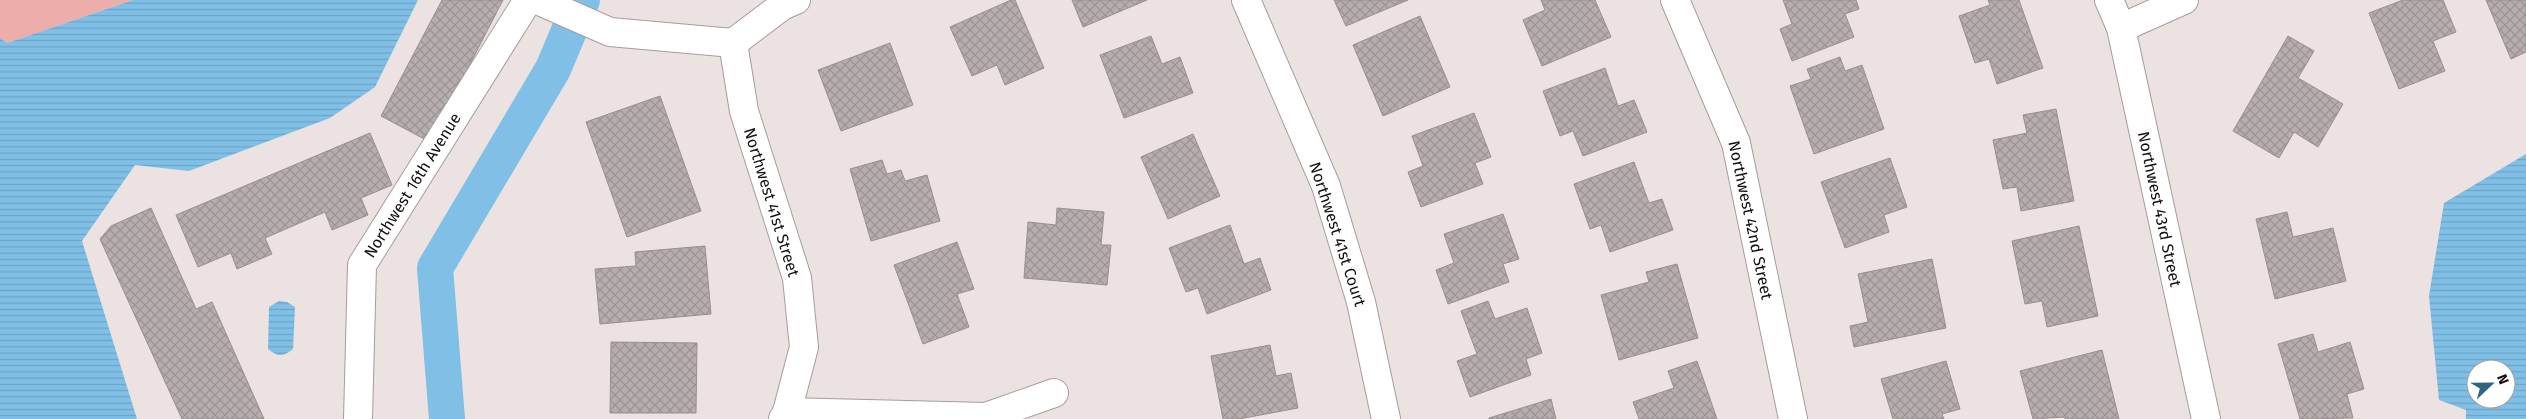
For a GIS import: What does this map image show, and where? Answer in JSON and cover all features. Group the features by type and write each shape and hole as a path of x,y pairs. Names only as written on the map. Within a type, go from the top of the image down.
{"street":[{"name":"Northwest 16th Avenue","path":"358,419 362,265 528,0"},
{"path":"537,0 610,32 733,43 782,6 796,0"},
{"name":"Northwest 41st Court","path":"1246,0 1326,186 1361,302 1386,419"},
{"name":"Northwest 42nd Street","path":"1675,0 1736,143 1794,419"},
{"name":"Northwest 43rd Street","path":"2109,0 2121,28 2206,419"},
{"path":"2121,28 2184,0"},
{"name":"Northwest 41st Street","path":"733,43 744,111 797,278 804,347 785,415"},
{"path":"785,415 986,417 1054,393"}],"shaded area":[{"path":"0,0 133,0 7,43 0,38"}],"water":[{"path":"133,0 418,0 375,87 330,118 189,171 135,165 82,241 137,419 0,419 0,38 7,43"},
{"path":"2526,154 2526,419 2466,419 2466,410 2439,400 2429,296 2444,203"},
{"path":"279,301 287,302 295,307 293,349 281,355 275,354 268,349 269,307"}],"building":[{"path":"442,0 503,0 430,142 381,116"},
{"path":"1011,0 1015,0 1044,68 1005,85 997,65 972,76 950,27"},
{"path":"1072,0 1147,0 1083,27"},
{"path":"1334,0 1408,0 1346,26"},
{"path":"1541,0 1595,0 1611,37 1542,66 1523,20 1545,10"},
{"path":"1783,0 1856,0 1859,9 1845,14 1854,37 1792,61 1780,29 1792,24"},
{"path":"1988,0 2019,0 2043,68 1997,84 1989,59 1975,63 1959,16 1990,5"},
{"path":"2403,0 2443,0 2456,32 2433,41 2445,71 2399,89 2369,13"},
{"path":"2486,0 2526,0 2526,52 2511,59"},
{"path":"1420,16 1450,87 1383,116 1353,45"},
{"path":"1151,36 1162,64 1180,57 1193,93 1124,118 1100,55"},
{"path":"2288,36 2314,51 2298,78 2343,104 2318,147 2294,132 2279,158 2233,131"},
{"path":"890,43 913,105 841,131 818,70"},
{"path":"1840,57 1845,71 1862,65 1884,129 1814,154 1790,86 1811,79 1807,69"},
{"path":"1605,68 1618,106 1634,100 1647,132 1583,156 1573,131 1560,136 1543,91"},
{"path":"660,96 701,211 627,237 586,122"},
{"path":"2056,109 2074,201 2021,211 2017,187 2003,189 1993,140 2027,133 2023,115"},
{"path":"1474,113 1491,157 1475,163 1483,184 1421,207 1408,172 1423,166 1412,136"},
{"path":"370,133 392,185 361,198 368,215 332,230 325,212 265,238 272,254 237,269 231,253 198,267 176,215"},
{"path":"1193,134 1220,196 1168,219 1141,157"},
{"path":"1890,158 1907,207 1884,215 1889,232 1845,248 1821,182"},
{"path":"882,160 887,174 901,170 905,181 927,175 940,221 871,241 850,169"},
{"path":"1634,162 1649,203 1662,199 1673,230 1610,252 1601,225 1590,229 1574,184"},
{"path":"151,208 196,309 212,302 264,419 182,419 100,239 111,226"},
{"path":"1057,208 1104,212 1101,245 1111,245 1107,285 1024,278 1028,222 1056,225"},
{"path":"2287,212 2293,237 2333,228 2346,281 2275,299 2256,219"},
{"path":"1503,214 1519,259 1503,264 1509,282 1448,304 1436,270 1454,263 1444,234"},
{"path":"1230,225 1244,264 1260,258 1271,290 1207,314 1198,288 1186,292 1169,248"},
{"path":"2079,226 2098,316 2047,327 2042,301 2025,304 2012,241"},
{"path":"957,242 974,289 957,294 969,327 923,344 894,265"},
{"path":"705,246 711,314 600,324 595,269 636,266 635,252"},
{"path":"1932,259 1946,328 1854,347 1850,326 1868,322 1858,274"},
{"path":"1677,264 1698,338 1619,360 1601,295 1649,282 1646,272"},
{"path":"1488,301 1495,319 1527,308 1542,353 1526,359 1531,375 1470,397 1457,361 1477,354 1461,311"},
{"path":"2313,334 2318,352 2350,342 2364,389 2347,394 2353,418 2300,419 2278,344"},
{"path":"611,342 697,343 696,413 610,413"},
{"path":"1270,345 1276,376 1291,373 1298,408 1239,419 1223,419 1211,356"},
{"path":"2102,350 2119,419 2065,419 2065,417 2033,419 2020,371"},
{"path":"1697,361 1717,419 1639,419 1633,402 1674,388 1668,371"},
{"path":"1946,361 1960,409 1942,414 1944,419 1893,419 1881,379"},
{"path":"1551,399 1556,419 1489,419 1489,418"}],"waterway":[{"path":"447,419 435,268 553,69 582,0"}]}
